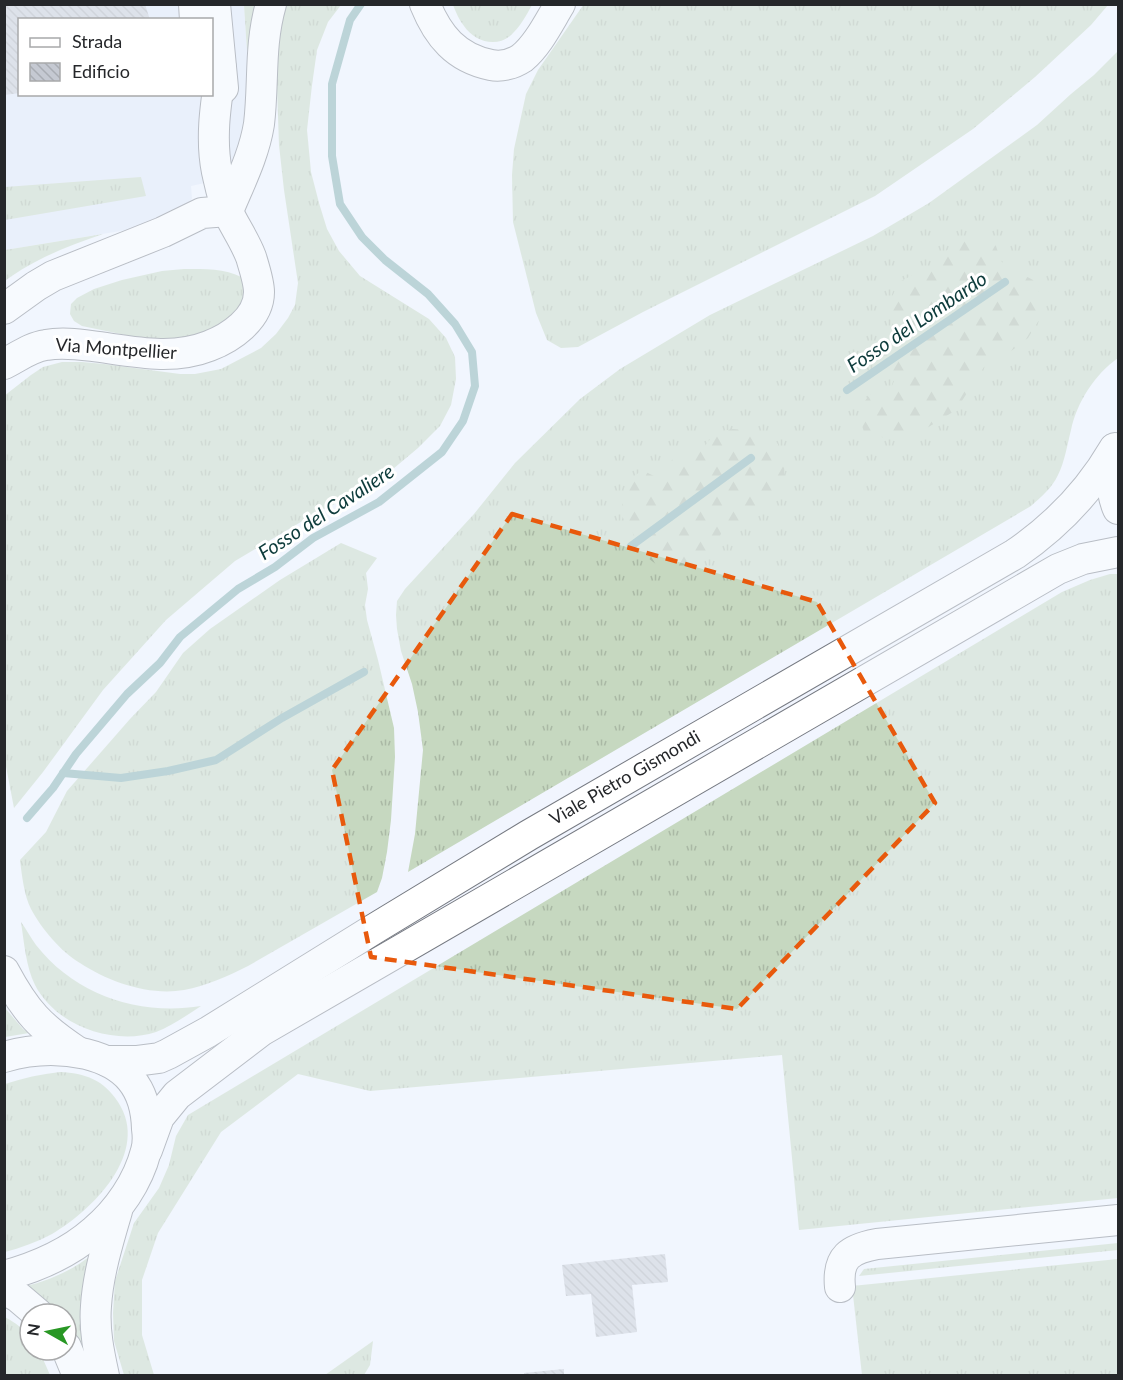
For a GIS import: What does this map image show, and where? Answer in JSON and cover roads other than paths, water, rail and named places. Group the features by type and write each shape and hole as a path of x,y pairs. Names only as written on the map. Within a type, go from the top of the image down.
{"street":[{"name":"Via Montpellier","path":"4,364 44,345 74,344 172,355 188,353 229,336 249,318 257,305 259,292 250,256 214,212 216,169 213,133 221,68 215,4"},
{"path":"4,309 52,276 214,212 249,163 255,146 261,106 262,47 271,4"},
{"path":"425,4 430,17 454,48 467,58 496,66 510,64 521,59 560,4"},
{"path":"199,96 203,198 214,212"},
{"path":"1116,443 1112,481 1115,502 1119,509"},
{"name":"Viale Pietro Gismondi","path":"107,1060 136,1061 159,1058 208,1032 529,834 1015,554 1047,530 1077,501 1091,484 1116,443"},
{"name":"Viale Pietro Gismondi","path":"118,1207 138,1173 159,1117 169,1102 201,1075 261,1031 1058,569 1083,559 1119,552"},
{"path":"4,971 33,1017 55,1037 78,1052"},
{"path":"4,1057 38,1051 65,1051 107,1060 125,1072 140,1093 146,1112 147,1150"},
{"path":"4,1276 37,1265 72,1248 95,1230 118,1207"},
{"path":"104,1376 96,1327 96,1307 98,1283 118,1207"},
{"path":"840,1287 842,1264 846,1257 860,1247 1119,1220"},
{"path":"4,1289 24,1302"},
{"path":"72,1362 78,1376"}],"waterway":[{"name":"Fosso del Cavaliere","path":"27,818 53,788 76,754 127,694 160,663 180,637 238,589 275,567 313,538 379,502 442,452 463,421 475,386 472,352 455,324 428,294 385,260 362,237 340,204 332,156 332,84 350,20 361,4"},
{"name":"Fosso del Lombardo","path":"847,390 1005,282"},
{"name":"Fosso del Lombardo","path":"631,546 751,458"},
{"name":"Fosso del Lombardo","path":"63,773 121,778 168,771 216,760 282,718 364,672"}]}
